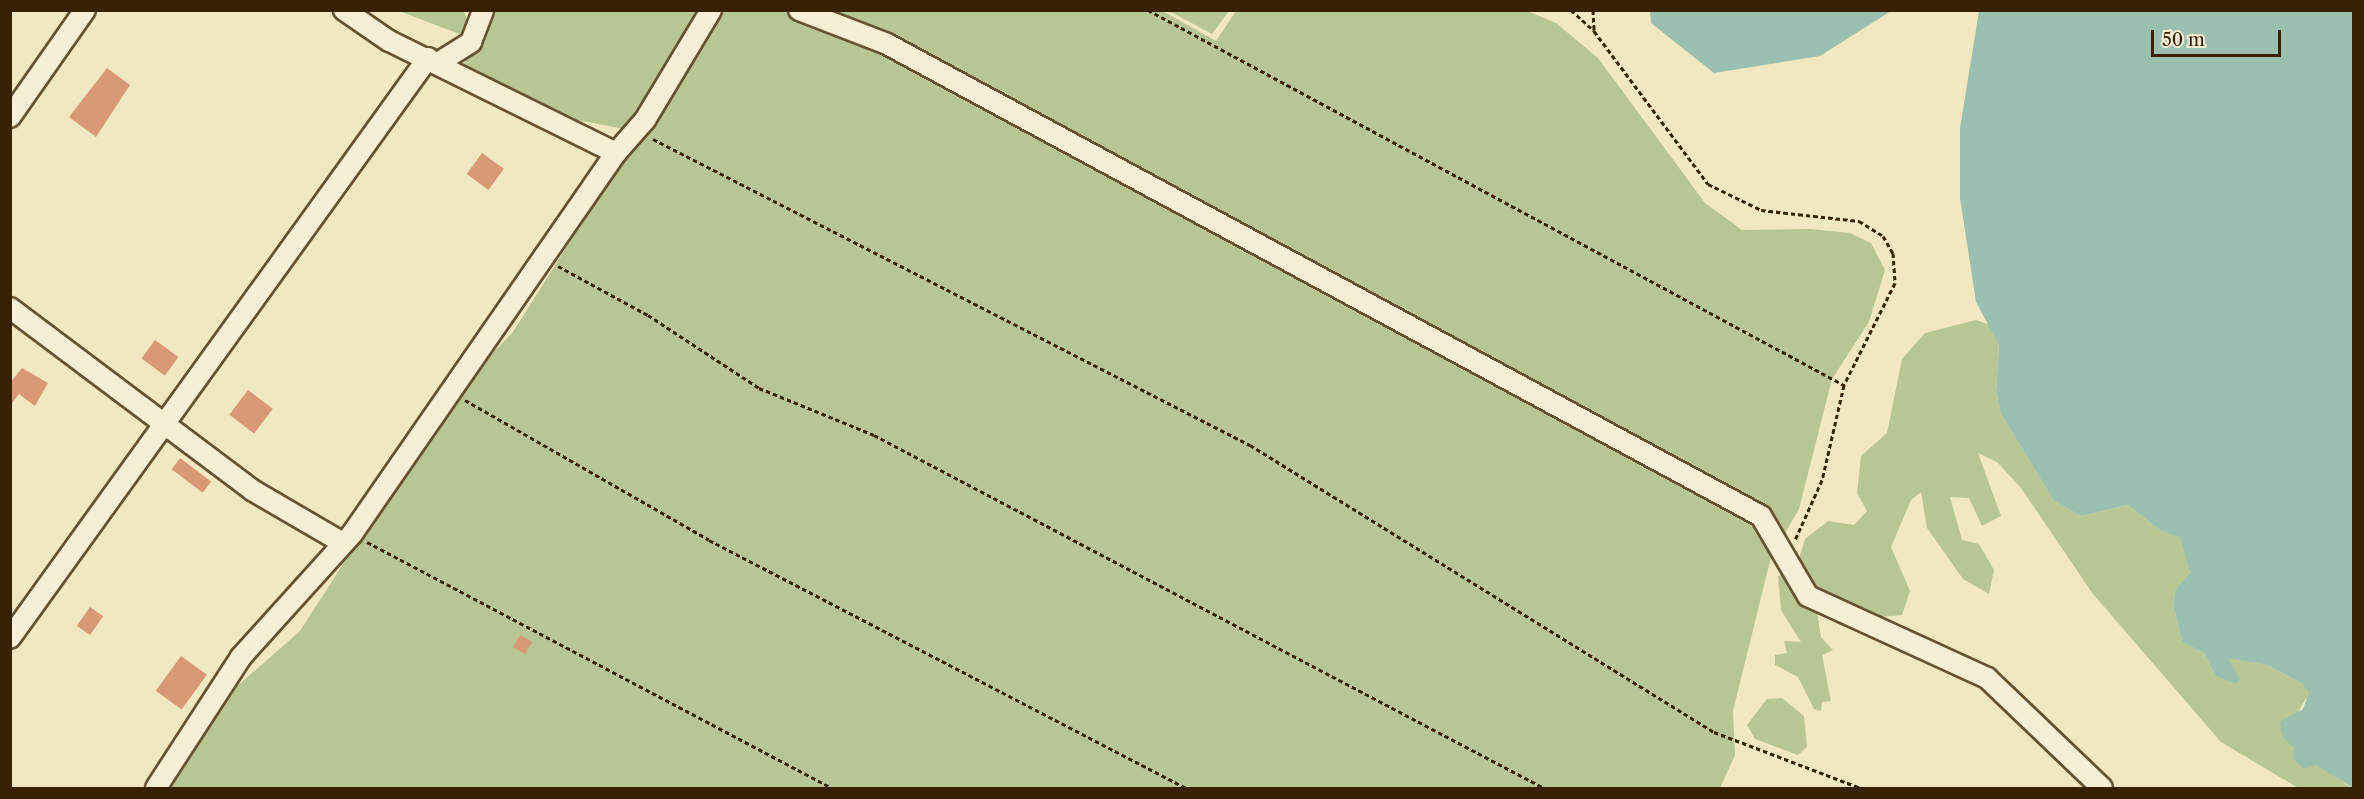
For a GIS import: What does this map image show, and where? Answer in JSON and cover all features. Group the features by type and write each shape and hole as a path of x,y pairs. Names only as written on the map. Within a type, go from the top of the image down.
{"lane":[{"path":"10,117 85,10"},
{"path":"344,10 433,61 616,153"},
{"path":"10,638 433,61 471,42 483,10"},
{"path":"156,789 241,657 347,538 448,390 544,258 616,153 634,132 711,10"},
{"path":"799,10 886,44 1761,516 1808,596 1988,678 2102,789"},
{"path":"10,308 169,422 252,490 347,538"}],"path":[{"path":"1148,10 1844,385"},
{"path":"1571,10 1594,31 1708,184 1761,210 1859,221 1883,236 1893,253 1895,283 1844,385 1822,480 1785,557"},
{"path":"1593,10 1594,31"},
{"path":"634,132 994,310 1250,445 1714,732 1861,789"},
{"path":"544,258 648,315 759,388 874,435 1544,789"},
{"path":"448,390 709,540 1186,789"},
{"path":"347,538 832,789"}],"shaded area":[{"path":"1161,10 1216,41 1236,11 1527,11 1556,23 1598,58 1705,203 1742,230 1810,229 1850,233 1871,243 1885,270 1869,322 1832,379 1799,509 1771,557 1733,711 1735,755 1720,788 156,788 210,710 300,631 451,396 513,332 639,132 562,117 464,64 483,34 489,11"},
{"path":"1229,10 1212,34 1169,11"},
{"path":"1650,10 1891,11 1820,56 1714,73 1651,23"},
{"path":"399,11 463,11 472,28 462,35"},
{"path":"1979,11 2353,11 2353,788 2316,765 2304,769 2293,759 2294,748 2283,737 2280,722 2303,709 2309,692 2301,683 2267,665 2228,658 2240,679 2235,684 2215,675 2204,653 2182,642 2173,604 2175,590 2190,573 2180,537 2161,531 2128,505 2081,516 2054,501 2001,414 1996,391 1999,345 1976,302 1960,198 1960,128"},
{"path":"1976,320 1990,325 1999,345 1996,391 2001,414 2054,501 2081,516 2128,505 2161,531 2181,536 2190,573 2175,590 2173,604 2182,642 2204,653 2215,675 2239,679 2227,657 2267,665 2301,683 2310,692 2283,737 2351,788 2298,788 2221,742 2093,594 2021,488 1997,462 1978,453 2001,516 1982,526 1969,498 1950,497 1962,540 1979,544 1994,570 1989,594 1963,579 1927,528 1921,492 1911,500 1891,547 1910,591 1902,615 1871,618 1811,587 1797,566 1805,539 1828,521 1854,525 1867,511 1857,493 1861,456 1887,433 1902,359 1925,333"},
{"path":"1784,574 1817,612 1821,637 1833,650 1822,655 1831,701 1822,702 1821,711 1814,709 1798,677 1775,665 1775,655 1787,653 1784,641 1801,642 1781,610 1778,576"},
{"path":"1782,698 1804,716 1807,747 1798,755 1755,739 1747,725 1767,699"}],"building":[{"path":"107,68 130,85 96,137 69,117"},
{"path":"482,153 504,169 489,190 467,174"},
{"path":"155,340 178,357 165,376 141,359"},
{"path":"22,368 48,383 35,406 19,394 10,406 10,383"},
{"path":"248,390 273,409 254,433 229,415"},
{"path":"180,458 211,481 203,493 172,469"},
{"path":"90,607 103,616 90,635 77,626"},
{"path":"520,635 532,642 525,654 513,647"},
{"path":"181,656 207,675 182,710 156,691"}]}
